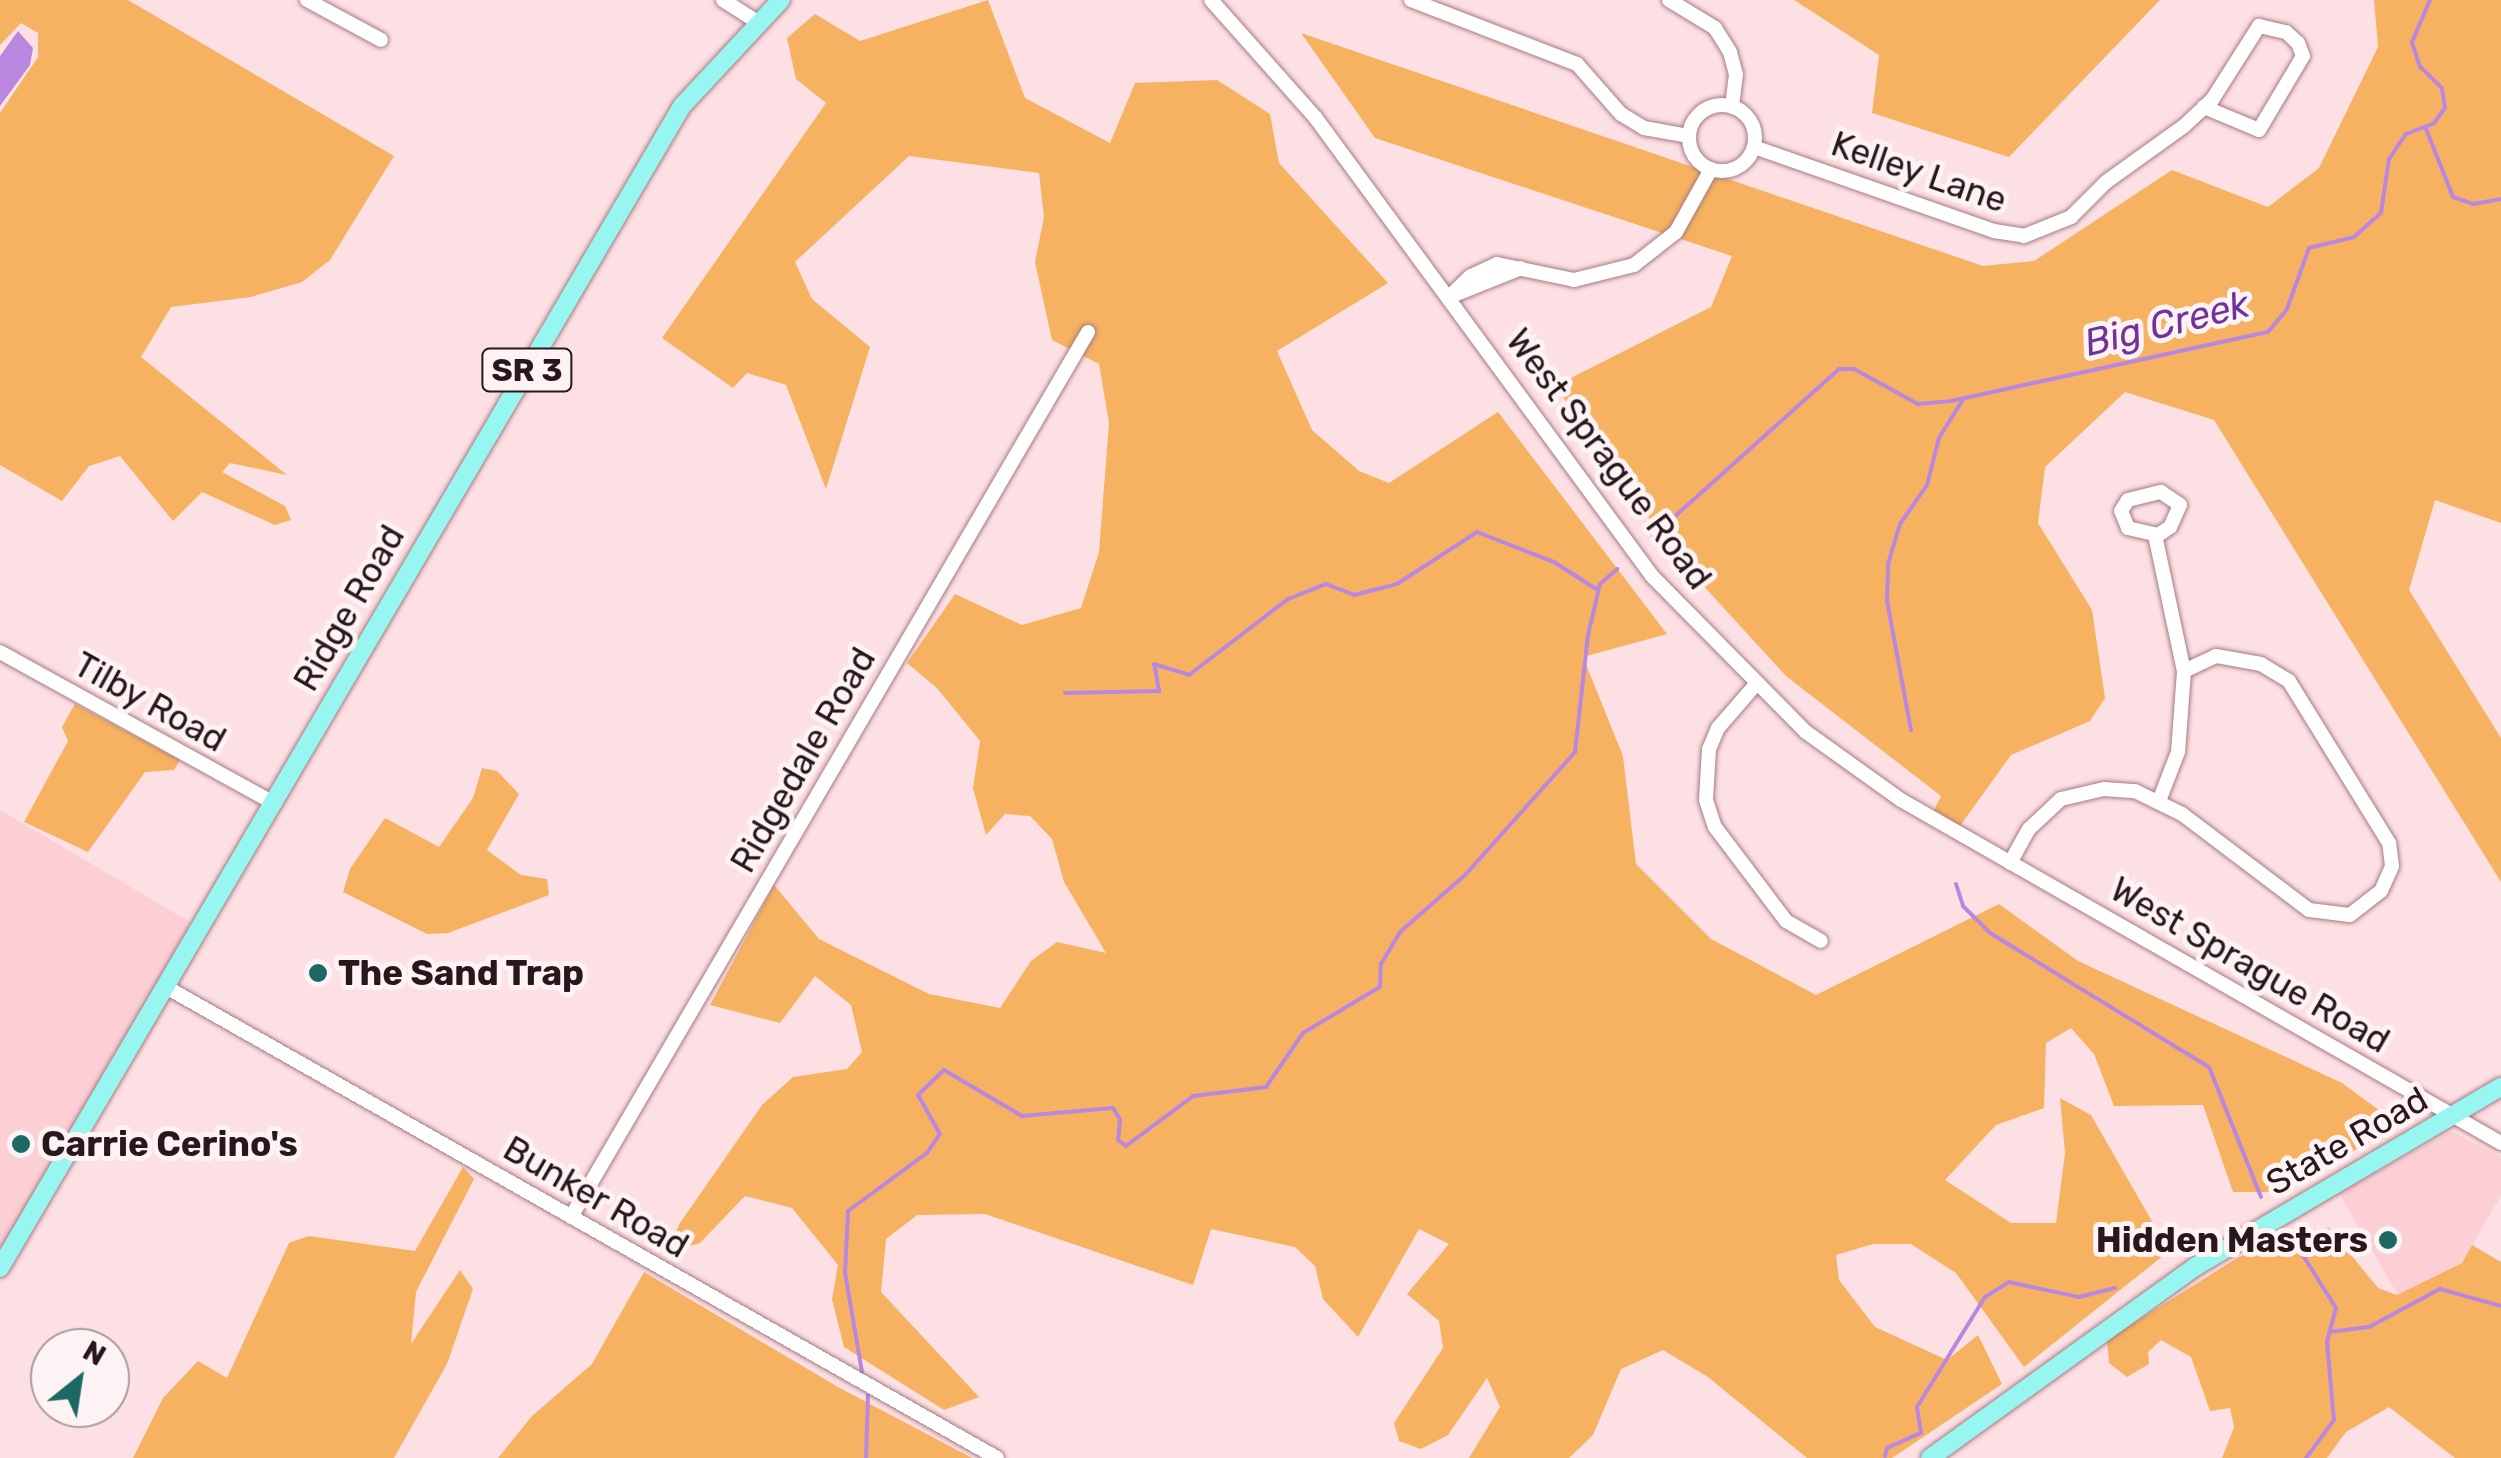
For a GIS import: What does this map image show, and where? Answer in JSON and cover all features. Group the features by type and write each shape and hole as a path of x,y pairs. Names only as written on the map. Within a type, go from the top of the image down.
{"main road":[{"name":"Ridge Road","path":"0,1268 682,106 780,0"},
{"name":"State Road","path":"1930,1458 2195,1267 2501,1087"}],"street":[{"path":"308,0 381,40"},
{"path":"722,0 758,23"},
{"name":"West Sprague Road","path":"1211,0 1315,117 1652,576 1806,732 1901,800 2501,1143"},
{"path":"1412,0 1577,64 1621,114 1644,128 1688,136"},
{"path":"1669,0 1715,28 1730,52 1736,74 1732,107"},
{"name":"Kelley Lane","path":"1754,147 1994,232 2024,236 2071,217 2204,107 2259,26 2286,32 2298,43 2303,56 2259,130 2204,107"},
{"path":"1732,107 1748,118 1754,147 1742,165 1711,170 1694,156 1688,136 1703,111 1732,107"},
{"path":"1449,297 1471,276 1497,264 1574,280 1634,265 1676,232 1711,170"},
{"name":"Ridgedale Road","path":"570,1217 1088,332"},
{"path":"2155,535 2184,671 2178,752 2160,800"},
{"name":"Tilby Road","path":"0,652 272,802"},
{"path":"2010,862 2030,829 2061,799 2104,789 2160,800 2309,910 2350,915 2381,891 2392,866 2389,843 2289,680 2261,664 2216,656 2184,671"},
{"path":"1757,683 1718,728 1710,749 1706,800 1715,828 1786,921 1821,941"},
{"name":"Bunker Road","path":"166,987 997,1458"}],"shaded area":[{"path":"0,0 128,0 394,156 330,260 302,282 251,297 171,307 141,357 287,475 230,463 222,472 285,506 291,520 275,525 202,492 173,521 120,456 89,466 62,501 0,465 0,113 38,57 38,33 21,23 0,45"},
{"path":"988,0 1025,98 1110,143 1135,83 1217,80 1270,114 1279,163 1388,283 1277,351 1312,430 1359,471 1389,483 1498,412 1667,634 1583,657 1623,756 1636,864 1711,939 1816,995 1999,904 2078,961 2342,1083 2387,1116 2391,1131 2276,1192 2233,1192 2203,1105 2114,1106 2094,1054 2071,1028 2046,1043 2044,1108 1996,1125 1945,1180 2011,1223 2056,1223 2065,1153 2060,1098 2091,1115 2169,1251 2024,1367 1956,1273 1911,1244 1873,1244 1836,1255 1839,1280 1875,1327 1947,1360 1978,1335 2002,1384 1892,1458 1807,1458 1708,1377 1663,1350 1621,1369 1593,1435 1569,1458 1469,1458 1500,1407 1487,1378 1448,1435 1421,1449 1399,1441 1394,1423 1443,1348 1439,1321 1407,1294 1449,1244 1419,1229 1358,1337 1323,1299 1315,1266 1295,1247 1211,1229 1193,1285 985,1214 917,1215 886,1239 881,1292 979,1397 944,1410 844,1347 832,1299 838,1265 792,1208 745,1196 700,1243 683,1248 674,1235 680,1223 762,1105 793,1077 847,1069 862,1052 851,1005 815,976 780,1023 710,1005 774,885 819,939 929,994 1000,1008 1031,961 1057,942 1106,953 1064,882 1052,839 1030,816 1005,814 986,835 973,788 980,741 937,688 907,663 955,594 1022,625 1081,608 1099,552 1109,423 1099,364 1052,340 1035,262 1044,217 1039,173 909,156 795,262 812,299 870,347 826,489 786,385 747,373 733,388 662,338 826,103 796,79 787,38 815,14 860,41"},
{"path":"1794,0 2160,0 2009,157 1872,113 1879,55"},
{"path":"2374,0 2501,0 2501,523 2435,500 2409,590 2501,738 2501,882 2214,420 2125,392 2045,467 2038,523 2092,610 2105,698 2090,721 2011,755 1960,826 1934,810 1941,796 1786,676 1678,558 1555,386 1711,307 1732,256 1375,138 1301,33 1983,266 2034,261 2172,170 2268,207 2319,168 2378,47"},
{"path":"18,31 33,48 30,65 0,106 0,56"},
{"path":"75,704 180,760 174,770 145,772 88,852 24,822 68,741 62,727"},
{"path":"482,768 497,771 519,794 487,850 521,875 547,879 549,895 448,933 427,934 343,892 350,869 385,818 439,847 473,798"},
{"path":"0,810 195,925 0,1253"},
{"path":"2451,1131 2501,1157 2501,1195 2462,1263 2398,1295 2339,1193"},
{"path":"463,1167 474,1179 416,1292 411,1344 460,1270 473,1289 447,1364 394,1458 133,1458 163,1398 198,1361 227,1378 289,1243 309,1236 415,1251"},
{"path":"2329,1228 2378,1288 2397,1295 2462,1263 2472,1245 2501,1262 2501,1458 2455,1458 2389,1407 2346,1432 2327,1458 2222,1458 2234,1427 2230,1408 2210,1411 2191,1357 2161,1340 2148,1352 2149,1364 2127,1377 2109,1363 2107,1340 2237,1258 2304,1230"},
{"path":"644,1272 838,1387 972,1458 498,1458 532,1416 592,1364"}],"waterway":[{"name":"Big Creek","path":"1653,536 1839,369 1854,369 1918,404 1951,401 2268,332 2287,309 2309,248 2354,237 2381,213 2389,159 2406,134 2434,123 2445,108 2442,88 2420,67 2412,42 2430,0"},
{"path":"2426,129 2453,197 2473,204 2501,199"},
{"path":"1911,730 1887,601 1888,564 1900,524 1927,485 1939,438 1962,401"},
{"path":"1065,693 1159,691 1154,664 1189,675 1288,599 1326,584 1354,595 1397,584 1477,532 1554,562 1598,590"},
{"path":"862,1372 845,1273 848,1211 927,1153 940,1134 918,1095 944,1070 1022,1116 1113,1108 1120,1119 1118,1140 1126,1146 1193,1096 1266,1087 1303,1033 1380,987 1381,964 1400,932 1466,874 1575,752 1588,635 1600,584 1617,569"},
{"path":"1956,884 1963,906 1990,933 2209,1067 2261,1197"},
{"path":"2297,1246 2336,1308 2327,1342 2334,1420 2306,1458"},
{"path":"1885,1456 1887,1448 1921,1433 1917,1407 1985,1297 2009,1282 2079,1297 2115,1288"},
{"path":"2329,1332 2369,1327 2440,1289 2501,1306"},
{"path":"866,1458 868,1395"}],"place":[{"name":"The Sand Trap","path":"318,973"},
{"name":"Carrie Cerino's","path":"21,1144"},
{"name":"Hidden Masters","path":"2388,1240"}]}
